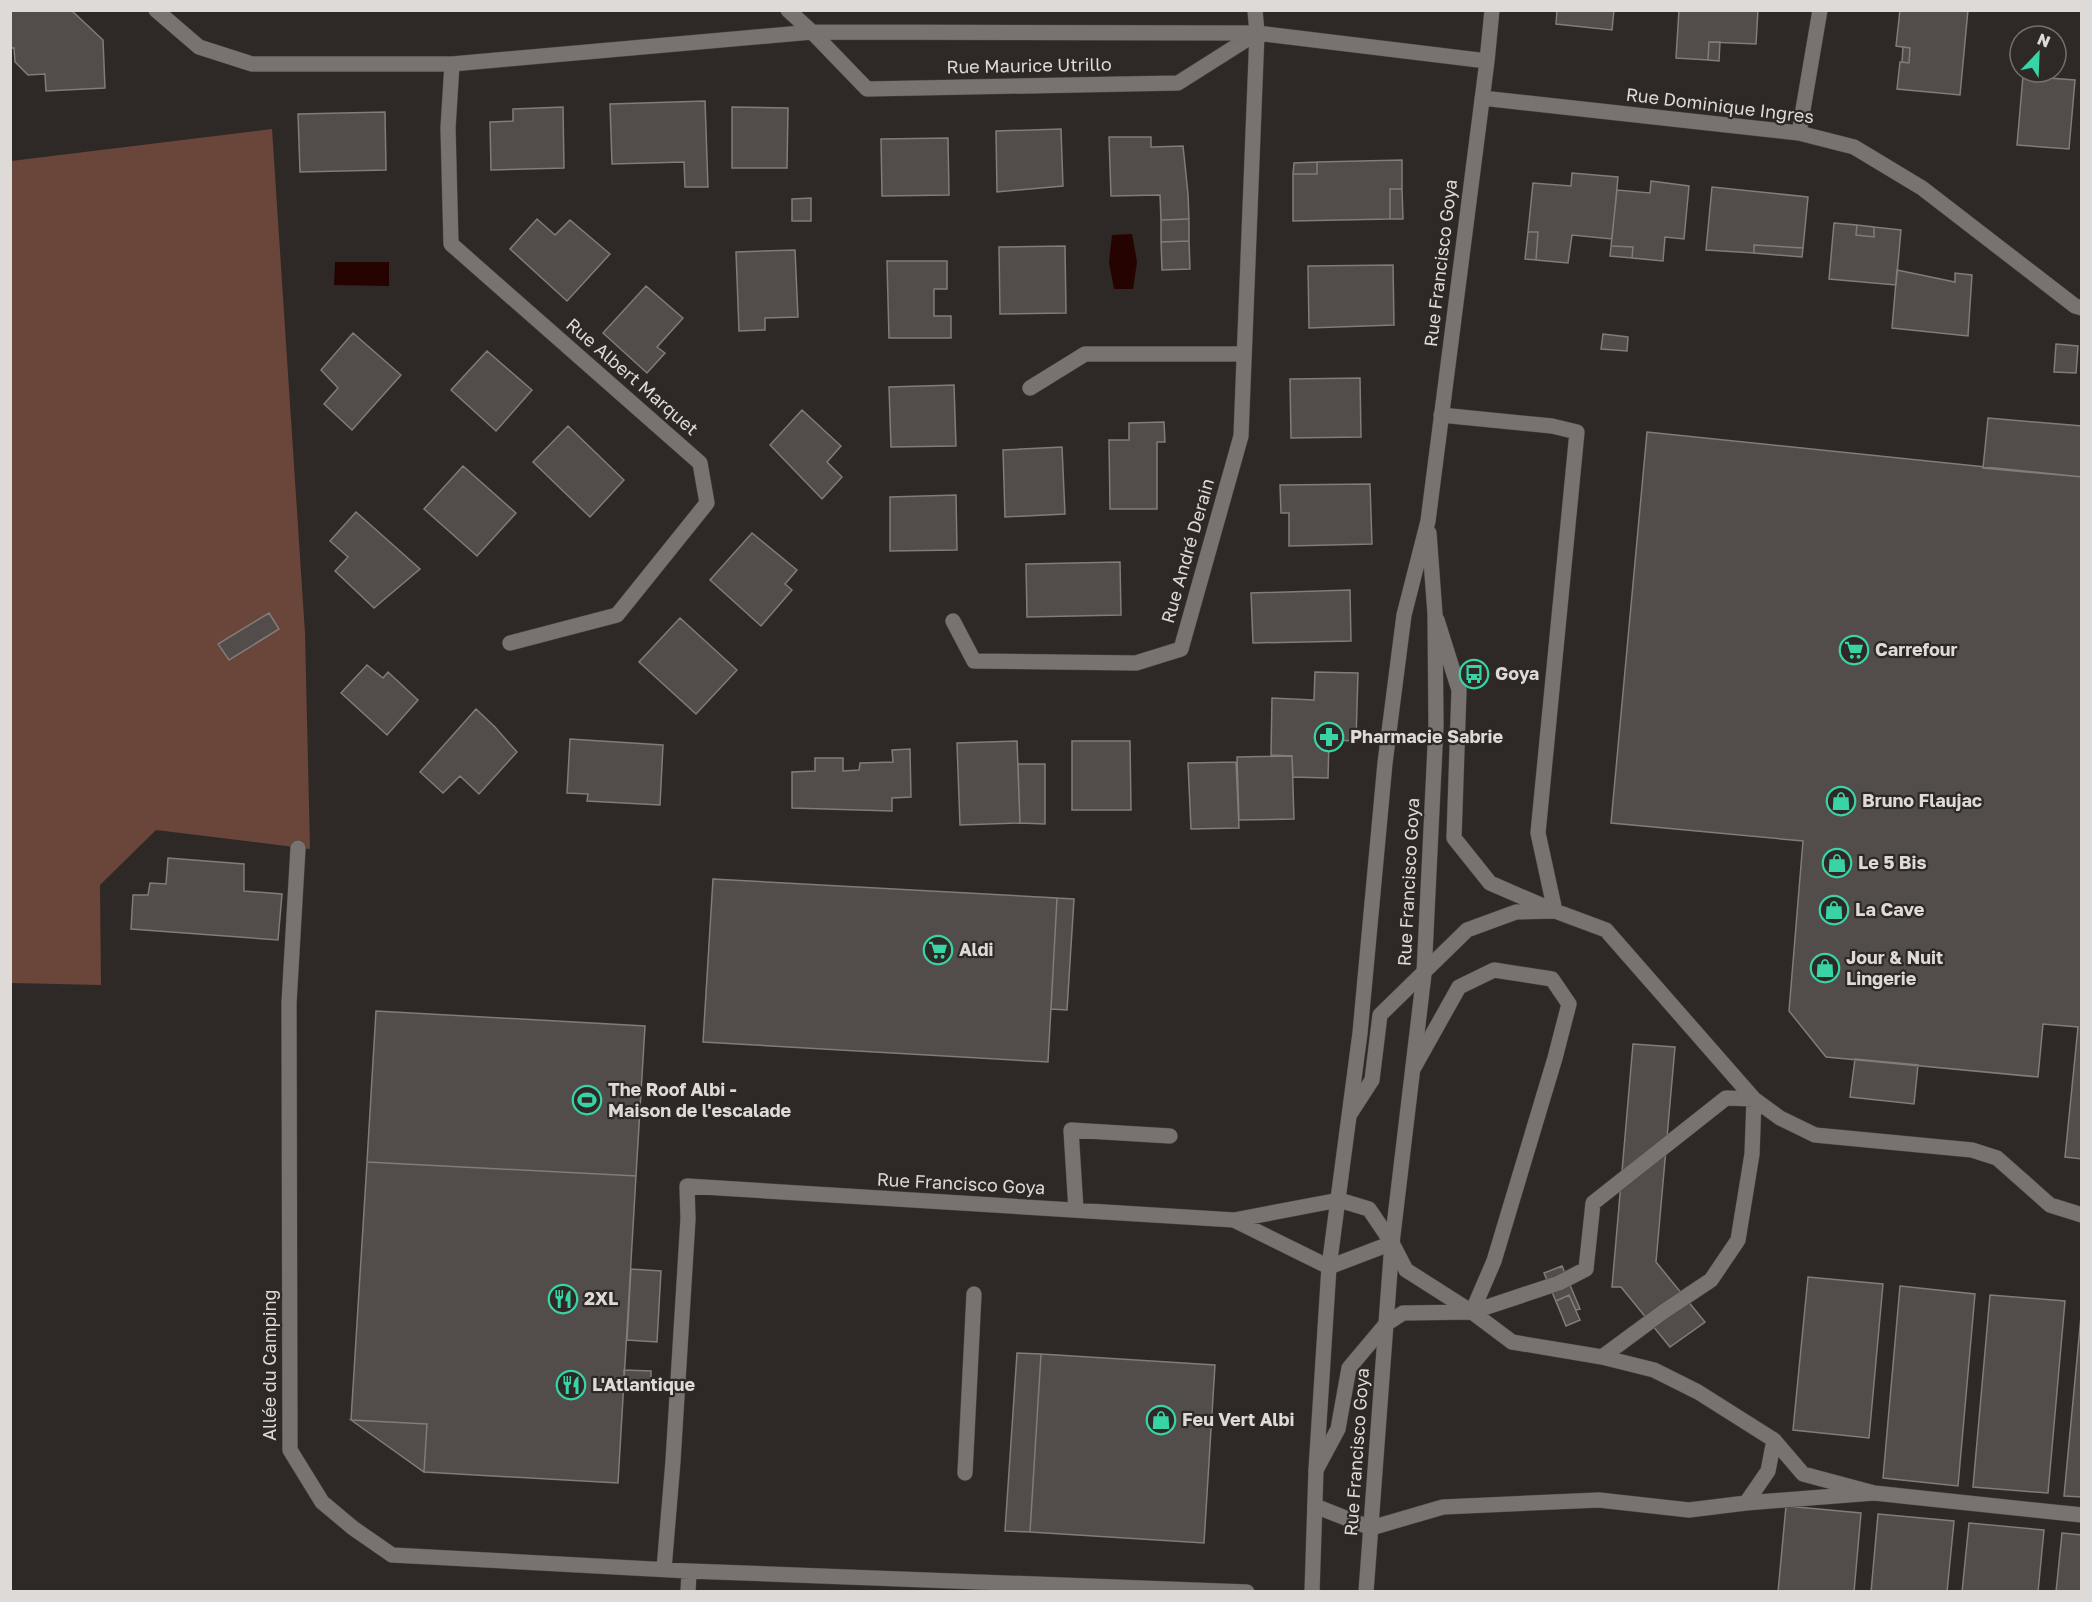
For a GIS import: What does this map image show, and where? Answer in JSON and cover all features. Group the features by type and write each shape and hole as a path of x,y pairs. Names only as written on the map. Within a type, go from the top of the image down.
{"street":[{"name":"Rue Maurice Utrillo","path":"156,10 199,47 252,64 452,64 812,32 1257,33 1487,61"},
{"name":"Rue Maurice Utrillo","path":"788,10 867,89 1178,83 1257,33"},
{"path":"1255,10 1257,33"},
{"name":"Rue Francisco Goya","path":"1312,1592 1316,1470 1329,1267 1360,1033 1385,763 1404,615 1428,521 1492,10"},
{"path":"1799,133 1820,10"},
{"name":"Rue André Derain","path":"953,621 974,661 1136,663 1181,649 1241,436 1257,33"},
{"name":"Rue Albert Marquet","path":"452,64 448,128 452,244 700,463 707,503 617,615 510,643"},
{"name":"Rue Dominique Ingres","path":"1482,98 1799,133 1854,147 1922,188 2075,306 2082,308"},
{"path":"1030,388 1085,354 1243,354"},
{"path":"1441,415 1552,426 1577,432 1538,833 1555,911"},
{"name":"Rue Francisco Goya","path":"1366,1592 1392,1243 1424,974 1436,726 1435,614 1428,521"},
{"path":"1435,614 1459,690 1454,838 1490,883 1606,930 1754,1099 1780,1118 1815,1135 1972,1150 1997,1158 2050,1205 2082,1215"},
{"name":"Allée du Camping","path":"298,848 289,1003 290,1450 322,1502 353,1528 392,1556 676,1570 1247,1592"},
{"path":"1350,1114 1372,1080 1380,1015 1467,930 1516,912 1555,911"},
{"path":"1412,1072 1459,987 1494,970 1552,979 1569,1004 1494,1261 1472,1312"},
{"path":"1316,1470 1338,1429 1348,1368 1386,1324 1403,1313 1472,1312 1559,1283 1586,1269 1593,1203 1726,1098 1754,1099"},
{"path":"1602,1357 1711,1280 1738,1240 1752,1154 1754,1099"},
{"path":"1076,1210 1071,1130 1170,1136"},
{"name":"Rue Francisco Goya","path":"676,1570 673,1461 687,1186 1234,1220 1339,1200 1369,1209 1392,1243"},
{"name":"Rue Francisco Goya","path":"1234,1220 1329,1267"},
{"path":"1329,1267 1392,1243 1406,1270 1472,1312 1512,1342 1602,1357 1654,1370 1698,1392 1774,1440 1803,1474 1874,1494"},
{"path":"965,1473 974,1294"},
{"path":"1746,1503 1768,1471 1774,1440"},
{"path":"1315,1506 1371,1528 1443,1507 1599,1500 1689,1510 1746,1503 1874,1494 2082,1515"},
{"path":"676,1570 688,1592"}],"shaded area":[{"path":"272,129 305,633 310,849 156,830 100,885 101,985 11,983 11,161"},
{"path":"1132,234 1137,262 1133,289 1114,289 1109,262 1112,235"},
{"path":"335,262 389,262 389,286 334,285"}],"building":[{"path":"10,10 71,10 103,40 105,88 46,91 45,74 28,75 15,62 14,48 10,48"},
{"path":"1557,10 1614,10 1612,30 1556,24"},
{"path":"1679,10 1758,10 1756,44 1709,42 1708,60 1676,58"},
{"path":"1900,10 1968,10 1960,95 1897,89 1900,62 1909,63 1910,48 1896,46"},
{"path":"1709,42 1720,42 1719,61 1708,60"},
{"path":"1903,47 1910,48 1909,63 1902,62"},
{"path":"2068,79 2075,80 2069,149 2017,145 2022,84 2068,84"},
{"path":"705,101 708,187 685,187 684,162 612,164 610,104"},
{"path":"563,107 564,168 491,170 490,122 513,121 513,109"},
{"path":"732,107 788,108 787,168 732,168"},
{"path":"385,112 386,170 300,172 298,114"},
{"path":"1061,129 1063,186 997,192 996,131"},
{"path":"1109,137 1151,137 1151,147 1183,146 1189,219 1161,220 1160,195 1111,196"},
{"path":"948,138 949,195 882,196 881,139"},
{"path":"1402,160 1402,189 1390,189 1390,219 1293,221 1293,174 1317,174 1317,162"},
{"path":"1317,162 1317,174 1293,174 1294,163"},
{"path":"1572,173 1618,177 1612,239 1572,235 1568,263 1536,260 1538,232 1528,232 1533,183 1571,186"},
{"path":"1651,181 1689,186 1684,239 1665,237 1663,261 1632,258 1633,247 1611,246 1617,190 1650,193"},
{"path":"1712,187 1808,197 1803,248 1754,245 1754,253 1706,250"},
{"path":"1390,189 1402,189 1403,219 1390,219"},
{"path":"811,198 811,221 792,221 792,199"},
{"path":"537,219 555,235 570,220 610,254 567,301 510,249"},
{"path":"1189,219 1189,241 1161,242 1161,220"},
{"path":"1834,223 1857,225 1856,235 1874,237 1874,227 1901,230 1896,285 1829,279"},
{"path":"1857,225 1874,227 1874,237 1856,235"},
{"path":"1528,232 1538,232 1536,260 1525,259"},
{"path":"1189,241 1190,269 1162,270 1161,242"},
{"path":"1754,245 1803,248 1802,257 1754,253"},
{"path":"1065,246 1066,313 1000,314 999,247"},
{"path":"1611,246 1633,247 1632,258 1610,256"},
{"path":"795,250 798,317 765,318 765,330 739,331 736,252"},
{"path":"887,261 947,261 947,289 934,289 934,316 951,316 951,338 889,338"},
{"path":"1393,265 1394,325 1309,328 1308,266"},
{"path":"1897,270 1955,282 1955,273 1972,275 1968,336 1892,328"},
{"path":"646,286 683,318 657,347 665,353 647,373 603,333"},
{"path":"353,333 401,375 352,430 324,404 338,388 321,370"},
{"path":"1603,334 1628,337 1627,351 1601,349"},
{"path":"2056,344 2078,346 2076,373 2054,372"},
{"path":"487,351 532,390 496,431 451,390"},
{"path":"1360,378 1361,437 1291,438 1290,379"},
{"path":"954,385 956,446 891,447 889,387"},
{"path":"802,410 841,446 827,462 842,477 822,499 770,445"},
{"path":"1988,418 2082,426 2082,477 1983,468"},
{"path":"1164,422 1165,442 1157,442 1157,509 1110,509 1109,440 1129,440 1129,423"},
{"path":"568,426 624,480 590,517 533,462"},
{"name":"Carrefour","path":"1647,432 2082,477 2082,1159 2065,1157 2078,1027 2043,1024 2038,1077 1826,1057 1789,1011 1803,841 1611,823"},
{"path":"1062,447 1065,514 1005,517 1003,450"},
{"path":"463,466 516,513 477,556 424,509"},
{"path":"1370,484 1372,544 1289,546 1289,513 1281,513 1280,485"},
{"path":"956,495 957,550 890,551 890,497"},
{"path":"356,512 420,569 374,608 335,571 348,557 330,541"},
{"path":"752,533 797,570 785,584 792,590 761,626 710,580"},
{"path":"1120,562 1121,615 1027,617 1026,564"},
{"path":"1350,590 1351,641 1253,643 1251,593"},
{"path":"269,613 279,629 229,660 218,644"},
{"path":"680,618 737,670 696,714 639,662"},
{"path":"367,665 383,678 388,672 418,700 387,735 341,693"},
{"path":"1315,672 1358,673 1356,741 1329,740 1328,778 1293,777 1292,756 1271,755 1272,698 1314,700"},
{"path":"476,709 517,752 479,794 460,776 443,793 420,772"},
{"path":"570,739 663,745 660,805 587,801 588,794 567,793"},
{"path":"1017,741 1020,823 960,825 957,743"},
{"path":"1072,741 1130,741 1131,810 1072,810"},
{"path":"910,749 911,797 892,798 892,811 792,808 792,772 815,771 815,758 843,758 843,771 859,770 860,763 893,762 892,750"},
{"path":"1292,756 1294,819 1239,820 1237,757"},
{"path":"1236,762 1239,828 1191,829 1188,763"},
{"path":"1018,764 1045,764 1045,824 1020,823"},
{"path":"168,858 244,864 244,891 282,894 278,940 131,929 133,895 148,895 150,883 166,884"},
{"path":"713,879 1057,898 1048,1062 703,1042"},
{"path":"1057,898 1074,899 1067,1010 1051,1009"},
{"path":"376,1011 645,1026 636,1176 367,1162"},
{"path":"1633,1044 1675,1047 1656,1262 1705,1322 1670,1347 1621,1287 1612,1287"},
{"path":"1855,1059 1918,1065 1914,1104 1850,1097"},
{"path":"367,1162 636,1176 618,1483 424,1472 427,1424 351,1420"},
{"path":"1562,1266 1580,1309 1576,1310 1569,1295 1556,1301 1562,1316 1544,1273"},
{"path":"631,1269 661,1271 657,1342 627,1340"},
{"path":"1808,1277 1883,1284 1869,1438 1793,1430"},
{"path":"1900,1286 1975,1294 1958,1486 1883,1478"},
{"path":"1569,1295 1580,1320 1566,1326 1556,1301"},
{"path":"1990,1295 2065,1301 2048,1493 1973,1487"},
{"path":"2082,1306 2082,1497 2064,1496"},
{"path":"1017,1353 1041,1354 1030,1532 1005,1531"},
{"path":"1041,1354 1215,1365 1204,1543 1030,1532"},
{"path":"624,1370 651,1371 651,1386 624,1384"},
{"path":"351,1420 427,1424 424,1472"},
{"path":"1786,1506 1861,1513 1854,1592 1778,1592"},
{"path":"1878,1514 1954,1521 1947,1592 1871,1592"},
{"path":"1969,1523 2044,1530 2038,1592 1962,1592"},
{"path":"2062,1533 2082,1535 2082,1592 2056,1592"}],"place":[{"name":"Carrefour","path":"1854,650"},
{"name":"Goya","path":"1474,674"},
{"name":"Pharmacie Sabrie","path":"1329,737"},
{"name":"Bruno Flaujac","path":"1841,801"},
{"name":"Le 5 Bis","path":"1837,863"},
{"name":"La Cave","path":"1834,910"},
{"name":"Aldi","path":"938,950"},
{"name":"Jour & Nuit Lingerie","path":"1825,968"},
{"name":"The Roof Albi - Maison de l'escalade","path":"587,1100"},
{"name":"2XL","path":"563,1299"},
{"name":"L'Atlantique","path":"571,1385"},
{"name":"Feu Vert Albi","path":"1161,1420"}]}
